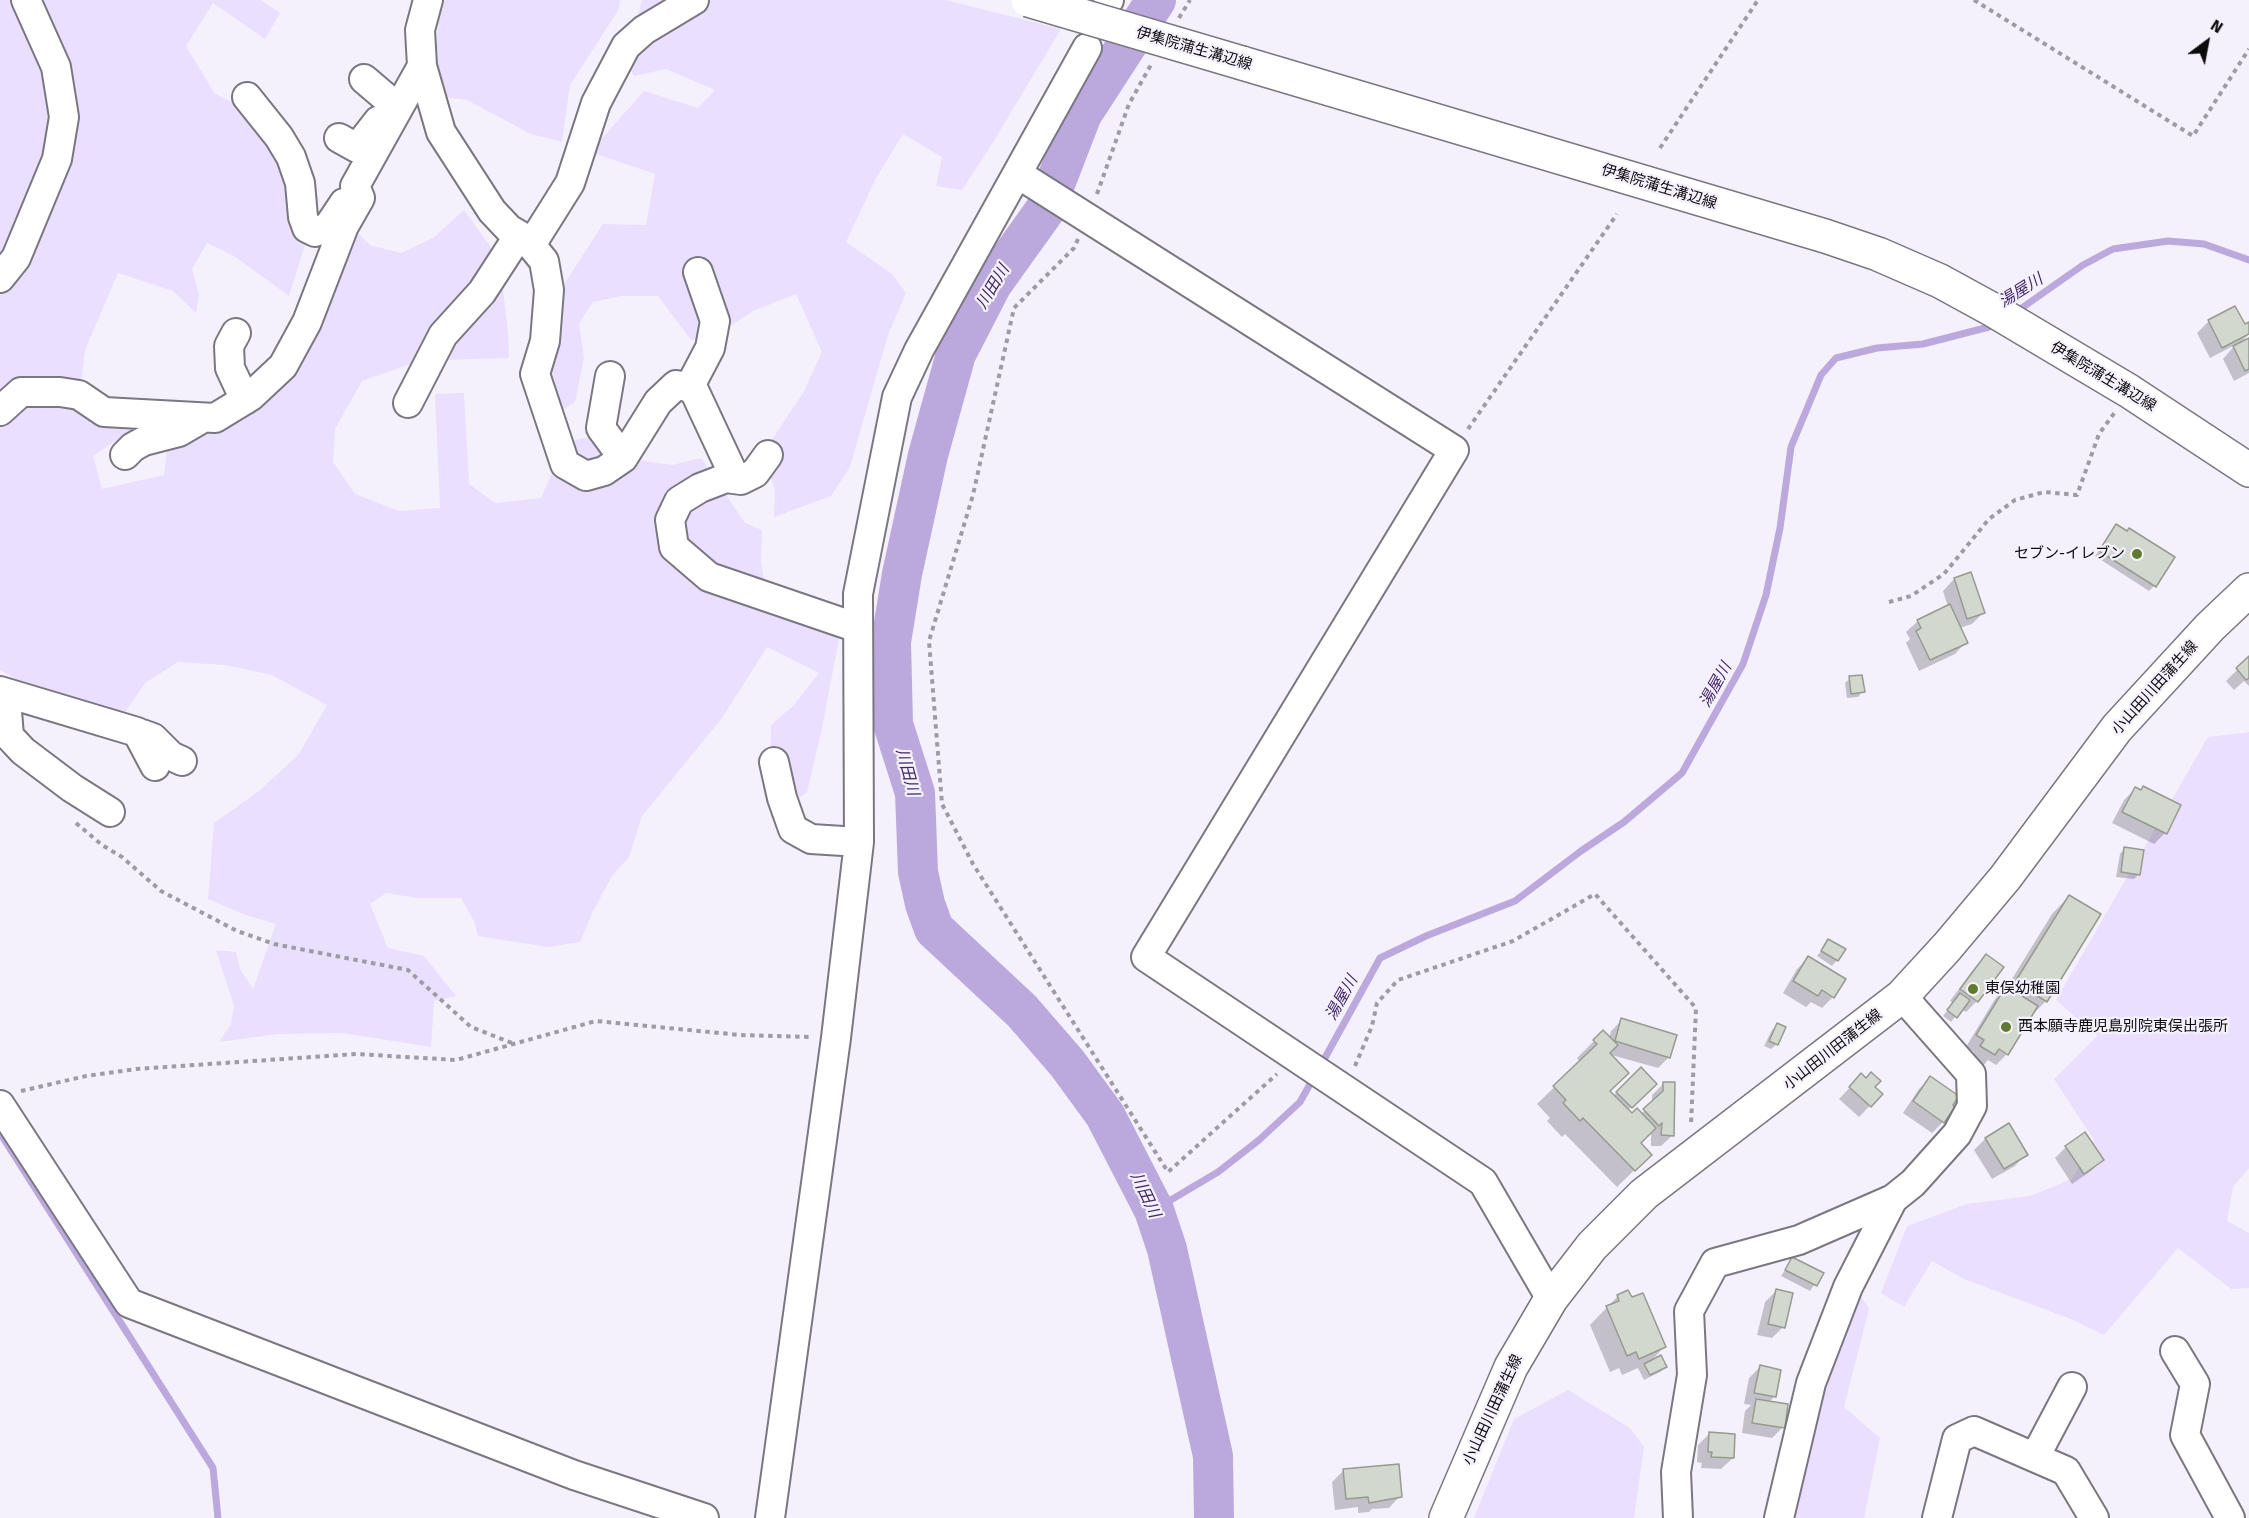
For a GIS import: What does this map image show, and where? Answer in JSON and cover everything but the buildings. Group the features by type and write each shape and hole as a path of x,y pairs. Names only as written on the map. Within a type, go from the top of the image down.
{"main road":[{"name":"伊集院蒲生溝辺線","path":"1028,0 1878,254 1940,281 1993,310 2129,392 2249,470"},
{"name":"小山田川田蒲生線","path":"1446,1518 1511,1367 1551,1299 1592,1246 1644,1194 1902,996 2005,878 2117,728 2210,627 2249,590"}],"street":[{"path":"0,278 16,258 57,159 64,117 56,66 26,0"},
{"path":"428,0 420,30 422,66 441,132 492,211 509,229 525,240 544,261 549,290 545,341 534,374 565,464 586,476 604,471 622,458 658,402 676,385 693,388 730,467 726,478"},
{"path":"408,403 443,335 482,292 570,183 596,103 626,46 644,30 694,0"},
{"path":"770,1518 836,1038 859,842 858,594 897,397 919,350 1087,48"},
{"path":"0,411 21,392 60,392 79,395 104,412 203,418 215,418 245,400 283,366 307,322 357,192 396,106 422,66"},
{"path":"364,80 396,106"},
{"path":"247,97 279,137 291,157 300,183 303,217 307,228 315,232 328,227 357,192"},
{"path":"339,138 357,148 396,106"},
{"path":"1018,174 1454,450 1146,957 1483,1182 1551,1299"},
{"path":"357,192 363,227"},
{"path":"689,388 710,348 715,321 698,272"},
{"path":"236,333 229,346 230,368 245,400"},
{"path":"610,375 601,428 622,458"},
{"path":"125,455 144,441 179,432 203,418"},
{"path":"768,455 755,473 741,480 726,478 700,488 679,501 670,520 674,547 709,577 858,628"},
{"path":"2,703 137,732 169,764"},
{"path":"2,703 33,740"},
{"path":"2,703 9,736 23,751 72,788 110,812"},
{"path":"774,762 792,829 811,838 859,842"},
{"path":"1678,1518 1676,1472 1692,1375 1689,1311 1715,1263 1799,1240 1893,1199 1913,1183 1957,1134 1971,1106 1971,1074 1902,996"},
{"path":"5,1099 129,1302 574,1476 704,1518"},
{"path":"1779,1518 1811,1383 1848,1287 1893,1199"},
{"path":"2175,1351 2195,1384 2185,1435 2230,1518"},
{"path":"2035,1457 2072,1387"},
{"path":"1937,1518 1957,1439 1974,1431 2066,1471 2094,1518"}],"path":[{"path":"1179,19 1190,0"},
{"path":"1660,148 1758,0"},
{"path":"1974,0 2193,136 2249,49"},
{"path":"1156,56 1129,104 1088,218 1074,248 1014,308 973,495 929,641 942,804 973,864 1168,1172 1296,1057"},
{"path":"1454,450 1617,214"},
{"path":"1889,602 1911,596 1944,574 1989,519 2015,500 2044,492 2077,495 2099,434 2129,392"},
{"path":"68,816 102,845 122,857 161,891 237,931 274,944 408,970 471,1027 513,1043"},
{"path":"1345,1090 1372,1026 1377,1003 1398,980 1513,940 1595,894 1696,1008 1690,1123 1700,1151"},
{"path":"5,1099 86,1076 136,1069 356,1054 456,1060 596,1021 740,1035 836,1038"}],"shaded area":[{"path":"0,0 261,0 280,13 265,39 213,3 186,46 215,94 266,119 301,160 319,200 289,296 234,256 207,243 192,269 199,295 196,313 173,291 118,273 85,350 81,384 148,419 93,456 102,489 164,475 169,430 194,426 307,332 349,224 370,245 401,253 433,238 464,210 493,250 502,281 509,358 444,360 410,364 362,381 335,429 333,462 355,494 399,511 440,508 435,394 464,393 469,484 495,503 541,498 565,442 605,434 636,460 672,465 701,458 745,523 762,530 761,561 764,581 806,603 845,608 807,792 781,814 770,777 771,725 794,705 819,673 767,647 722,718 642,816 629,857 612,876 592,913 580,942 548,947 478,936 474,921 461,898 417,898 386,893 370,904 388,948 424,956 456,996 434,1001 431,1047 343,1033 278,1034 219,1042 231,1024 234,1006 216,950 236,952 240,969 253,989 276,924 243,914 208,899 214,823 259,791 299,754 327,705 272,675 225,665 178,662 145,683 124,714 18,680 0,670"},
{"path":"442,0 620,0 619,9 570,85 562,142 531,134 467,100 429,95"},
{"path":"642,0 946,0 1061,29 962,190 936,186 942,157 903,134 876,178 846,242 892,274 906,293 888,335 850,467 831,496 774,517 775,491 763,453 803,393 822,352 796,294 753,311 724,330 691,340 658,296 621,296 593,302 579,323 584,358 575,402 548,420 550,306 603,224 646,225 655,174 590,152 644,91 698,108 715,90 666,69 634,76 616,48 638,15"},
{"path":"2249,732 2249,1168 2233,1187 2227,1221 2249,1233 2249,1288 2231,1289 2178,1248 2104,1335 2071,1319 1964,1279 1932,1261 1904,1307 1881,1293 1907,1226 1967,1204 2030,1196 2072,1179 2094,1140 2054,1079 2097,1036 2056,1000 2208,737"},
{"path":"1858,1292 1869,1309 1844,1407 1880,1438 1864,1518 1791,1518 1813,1395"},
{"path":"1568,1390 1630,1428 1644,1447 1634,1518 1474,1518 1514,1419"}],"waterway":[{"name":"川田川","path":"1156,0 1082,114 1045,210 992,284 956,354 928,455 902,574 891,642 893,724 915,793 918,872 925,904 934,929 1022,1011 1067,1063 1105,1115 1154,1210 1167,1249 1213,1456 1214,1518"},
{"name":"湯屋川","path":"2016,312 2083,265 2113,249 2168,241 2204,244 2249,260"},
{"name":"湯屋川","path":"1321,1065 1380,958 1426,936 1515,901 1624,822 1682,773 1743,664 1766,595 1780,528 1791,447 1821,375 1836,358 1877,348 1923,344 1989,327 1996,323"},
{"name":"湯屋川","path":"1154,1210 1218,1172 1259,1140 1300,1102 1314,1077"},
{"path":"0,1133 213,1468 218,1518"}],"place":[{"name":"セブン-イレブン","path":"2137,554"},
{"name":"東俣幼稚園","path":"1973,989"},
{"name":"西本願寺鹿児島別院東俣出張所","path":"2006,1027"}]}
